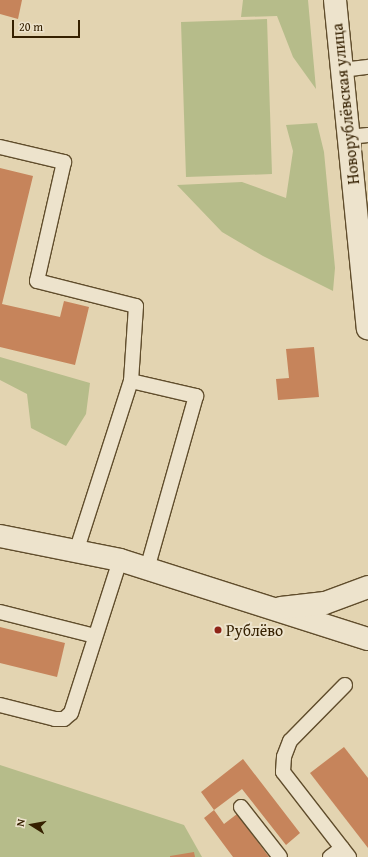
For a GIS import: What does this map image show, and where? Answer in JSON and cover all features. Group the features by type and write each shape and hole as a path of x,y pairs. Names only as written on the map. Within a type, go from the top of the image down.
{"street":[{"name":"Новорублёвская улица","path":"335,0 342,70 358,136 368,328"},
{"path":"0,536 120,560 368,639"},
{"path":"268,608 325,603 368,586"}],"lane":[{"path":"342,70 368,67"},
{"path":"0,147 64,162 37,281 136,306 131,381 76,552"},
{"path":"131,381 196,396 147,569"},
{"path":"0,704 64,719 71,713 120,560"},
{"path":"0,612 96,636"},
{"path":"330,857 345,853 283,772 284,757 290,741 345,684"},
{"path":"241,807 280,857"}],"green space":[{"path":"243,0 308,0 316,89 293,57 277,16 241,17"},
{"path":"267,19 272,174 186,177 181,22"},
{"path":"317,123 324,152 335,268 333,291 263,256 222,232 177,185 242,182 286,198 293,151 286,125"},
{"path":"0,357 90,383 86,414 66,446 31,428 27,394 0,380"},
{"path":"0,765 184,825 202,857 0,857"}],"building":[{"path":"0,0 22,0 18,19 0,14"},
{"path":"0,168 33,176 2,304 60,317 64,301 89,307 75,365 0,347"},
{"path":"314,347 319,397 278,400 276,379 289,378 286,349"},
{"path":"0,627 65,643 57,677 0,663"},
{"path":"344,747 368,778 368,848 310,773"},
{"path":"243,759 300,833 286,845 242,789 214,810 201,792"},
{"path":"214,810 224,824 237,814 269,857 233,857 204,818"},
{"path":"194,852 195,857 170,857 170,856"}],"place":[{"name":"Рублёво","path":"218,630"}]}
